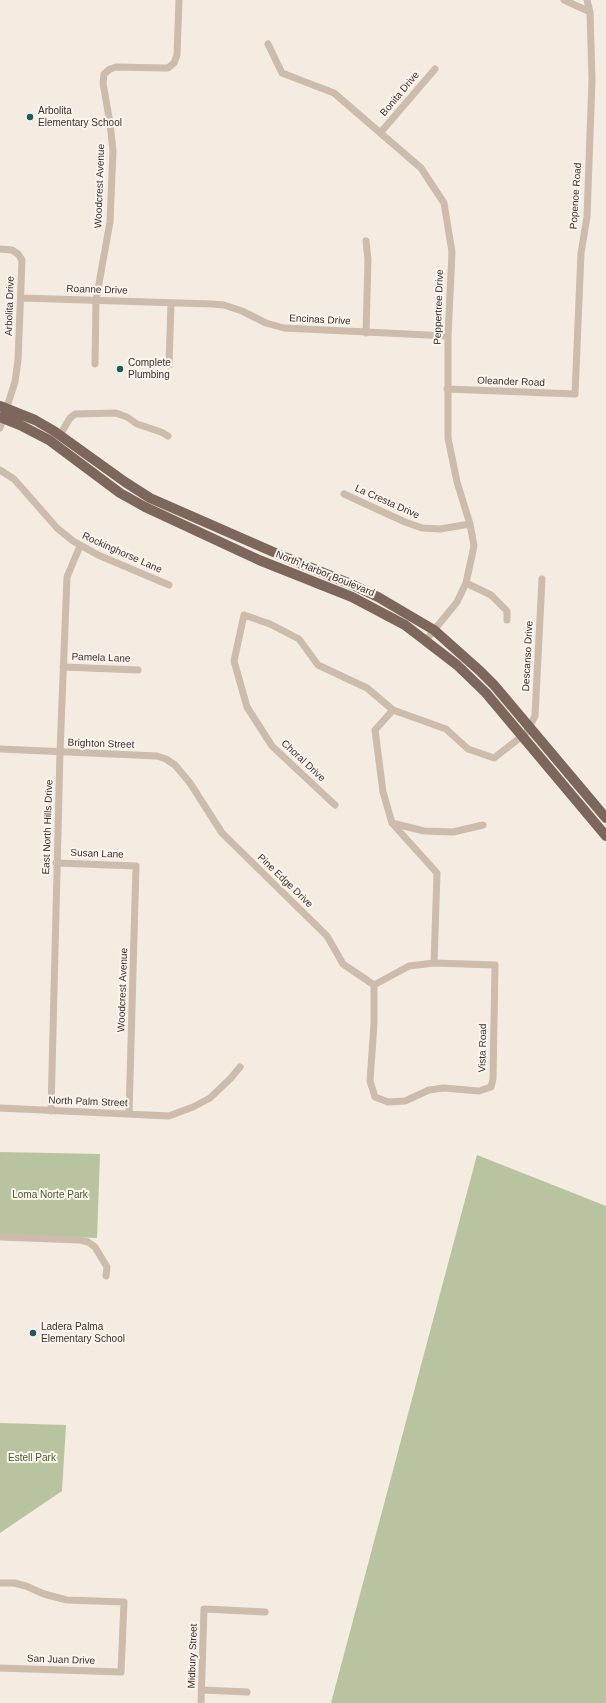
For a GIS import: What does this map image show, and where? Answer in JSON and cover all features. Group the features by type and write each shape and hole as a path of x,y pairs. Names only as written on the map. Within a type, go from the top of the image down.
{"main road":[{"name":"North Harbor Boulevard","path":"4,407 35,420 60,435 125,482 150,498 353,585 378,597 434,630 480,671 606,836"},
{"name":"North Harbor Boulevard","path":"1,421 20,425 49,440 120,493 145,507 259,560 359,600 405,625 457,665 476,683 526,732 606,818"}],"street":[{"name":"Woodcrest Avenue","path":"95,364 96,300 108,237 112,167 110,124 102,83 104,74 110,69 116,67 168,68 174,63 177,55 179,0"},
{"path":"564,0 590,12"},
{"name":"Popenoe Road","path":"575,394 581,253 587,216 592,80 590,12 587,0"},
{"name":"Peppertree Drive","path":"268,44 282,73 334,93 382,132 421,168 444,203 452,252 448,336 448,438 457,482 470,524 474,546 466,583 457,602 426,640"},
{"name":"Bonita Drive","path":"382,132 435,69"},
{"path":"366,241 368,260 366,333"},
{"name":"Arbolita Drive","path":"0,249 12,250 18,254 22,260 22,298 18,360 15,382 4,407 1,421"},
{"name":"Roanne Drive","path":"22,298 171,303"},
{"path":"169,365 171,303"},
{"name":"Encinas Drive","path":"171,303 224,305 242,311 266,323 284,328 448,336"},
{"name":"Oleander Road","path":"447,390 575,394"},
{"path":"60,435 70,418 75,414 116,413 127,417 137,424 161,432 168,436"},
{"name":"Rockinghorse Lane","path":"0,470 14,479 57,528 80,546 169,585"},
{"name":"La Cresta Drive","path":"344,494 405,522 422,528 440,529 470,524"},
{"name":"East North Hills Drive","path":"51,1111 56,863 67,577 80,546"},
{"name":"Descanso Drive","path":"526,732 535,716 542,579"},
{"path":"466,583 491,595 507,610 507,620"},
{"name":"Choral Drive","path":"335,805 272,746 248,707 234,661 244,615 270,624 299,640 318,665 367,688 393,710"},
{"name":"Pamela Lane","path":"63,667 138,670"},
{"path":"434,963 437,873 392,823 383,792 375,730 393,710 446,729 468,750 494,758 526,732"},
{"name":"Brighton Street","path":"0,749 157,756 176,765 190,783"},
{"name":"Pine Edge Drive","path":"190,783 222,833 327,936 343,964 374,985"},
{"path":"392,823 424,831 453,832 482,825"},
{"name":"Susan Lane","path":"56,863 136,866"},
{"name":"Woodcrest Avenue","path":"129,1114 136,866"},
{"name":"Vista Road","path":"434,963 495,965 493,1079 491,1087 479,1091 444,1088 429,1090 405,1101 388,1102 375,1098 370,1081 374,1024 374,985 408,966 434,963"},
{"name":"North Palm Street","path":"0,1108 169,1116 193,1108 210,1098 240,1067"},
{"path":"0,1237 80,1240 88,1242 95,1247 107,1267 106,1276"},
{"name":"San Juan Drive","path":"0,1583 14,1583 26,1586 44,1594 68,1600 124,1602 120,1672 0,1668"},
{"name":"Midbury Street","path":"201,1703 204,1609 265,1612"},
{"path":"202,1690 248,1692"}],"green space":[{"name":"Loma Norte Park","path":"0,1152 100,1154 97,1238 0,1234"},
{"path":"477,1155 606,1206 606,1703 331,1703"},
{"name":"Estell Park","path":"0,1423 66,1425 62,1491 0,1533"}],"place":[{"name":"Arbolita Elementary School","path":"30,117"},
{"name":"Complete Plumbing","path":"120,369"},
{"name":"Ladera Palma Elementary School","path":"33,1333"}]}
